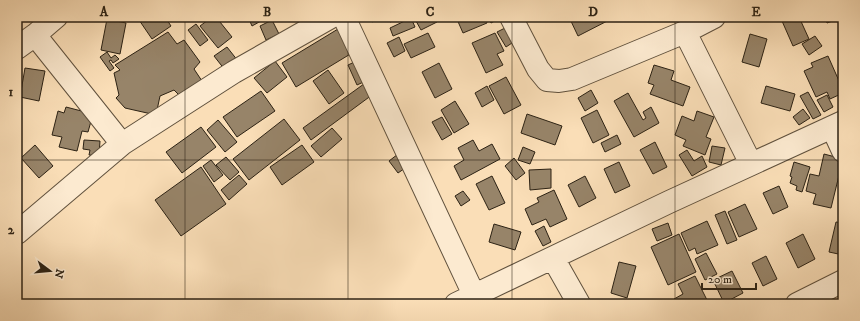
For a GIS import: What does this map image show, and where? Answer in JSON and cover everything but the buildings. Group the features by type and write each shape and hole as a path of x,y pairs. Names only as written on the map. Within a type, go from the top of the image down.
{"street":[{"path":"17,48 56,17"},
{"path":"17,233 122,144 234,72 331,17"},
{"path":"344,17 465,300 838,124 843,151"},
{"path":"511,17 538,69 547,80 559,81 572,79 685,32 714,17"},
{"path":"685,32 751,164"},
{"path":"36,34 122,144"},
{"path":"553,258 579,304"},
{"path":"797,304 843,281"}]}
